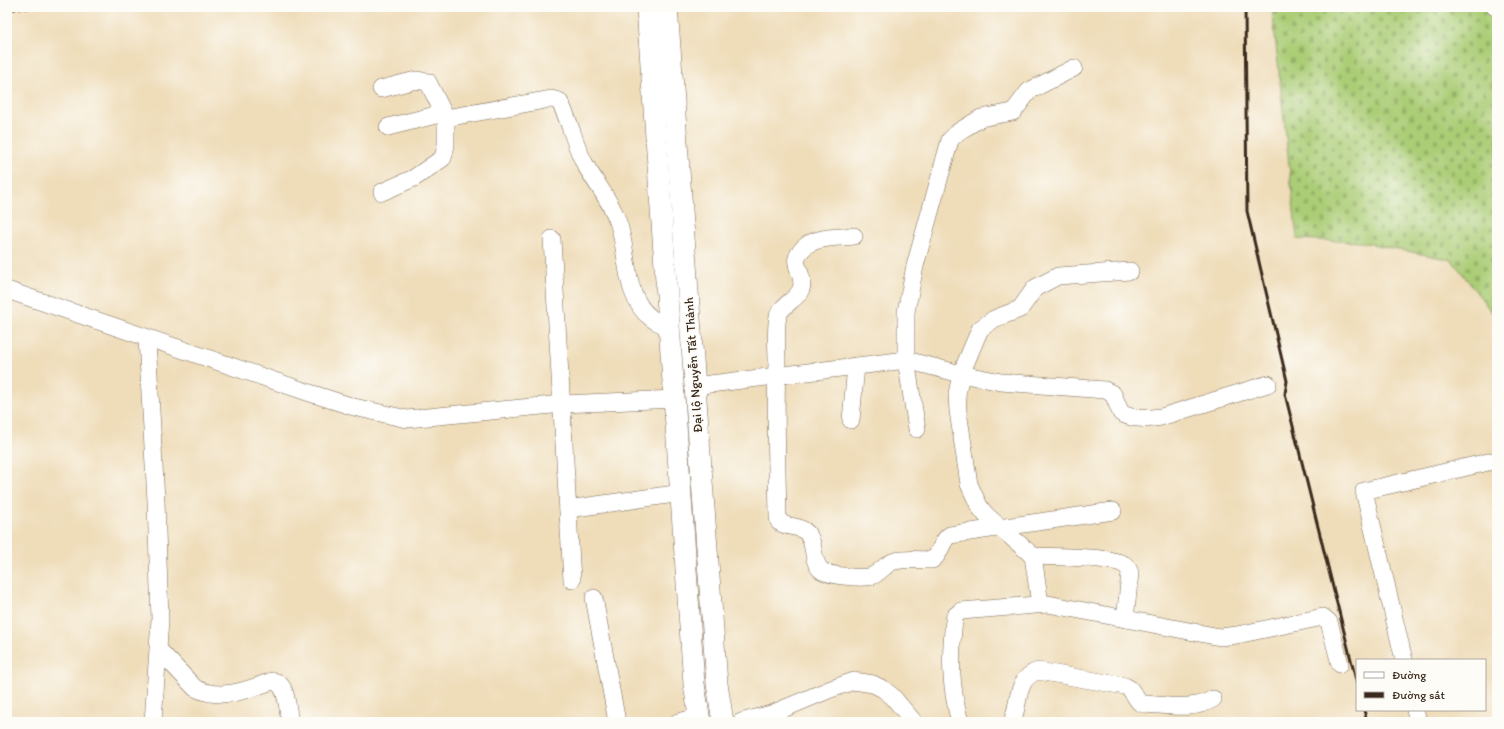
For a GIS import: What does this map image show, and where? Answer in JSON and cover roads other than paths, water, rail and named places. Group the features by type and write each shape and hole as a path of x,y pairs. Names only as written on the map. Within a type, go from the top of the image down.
{"main road":[{"name":"Đại lộ Nguyễn Tất Thành","path":"647,7 670,328 688,395 682,493 694,684 700,719"},
{"name":"Đại lộ Nguyễn Tất Thành","path":"667,7 688,395 722,717"},
{"path":"700,719 722,717"}],"street":[{"path":"917,429 906,360 906,312 910,291 950,140 958,132 981,118 1012,112 1029,91 1074,68"},
{"path":"381,89 416,80 424,80 428,82 445,115 446,145 441,161 414,178 382,192"},
{"path":"388,127 445,115 551,99 559,101 586,167 611,204 618,221 631,287 636,300 651,319 670,328"},
{"path":"854,236 816,240 807,245 798,254 796,264 802,282 801,289 783,308 778,318 776,376 779,522 783,525 803,529 807,532 820,569 826,573 836,575 866,578 876,574 894,561 932,560 937,557 942,543 950,535 1112,512"},
{"path":"552,239 563,404 572,580"},
{"path":"1125,619 1130,573 1129,568 1125,565 1102,560 1033,556 986,515 979,506 968,484 958,411 958,394 961,374 980,329 994,318 1020,309 1035,288 1058,276 1130,271"},
{"path":"7,290 147,339 354,407 407,418 563,404 688,395 776,376 906,360 961,374 1001,382 1104,390 1113,394 1121,413 1144,420 1161,417 1268,384"},
{"path":"147,339 160,619 153,722"},
{"path":"851,420 856,366"},
{"path":"1404,659 1364,491 1497,460"},
{"path":"568,509 682,493"},
{"path":"1033,556 1040,604"},
{"path":"594,598 616,722"},
{"path":"960,722 952,690 950,652 955,616 961,611 1040,604 1220,636 1237,635 1323,617 1329,622 1340,664"},
{"path":"159,650 195,688 203,692 220,694 238,693 272,681 277,682 283,687 290,722"},
{"path":"1012,722 1022,681 1032,673 1038,671 1125,686 1130,689 1138,702 1144,704 1194,706 1204,704 1212,699"},
{"path":"741,722 771,714 854,681 873,684 883,689 892,696 914,722"},
{"path":"1415,711 1418,722"},
{"path":"678,722 700,719"}],"railway":[{"path":"1245,7 1247,211 1287,381 1285,394 1356,680"},
{"path":"1364,711 1367,722"}]}
